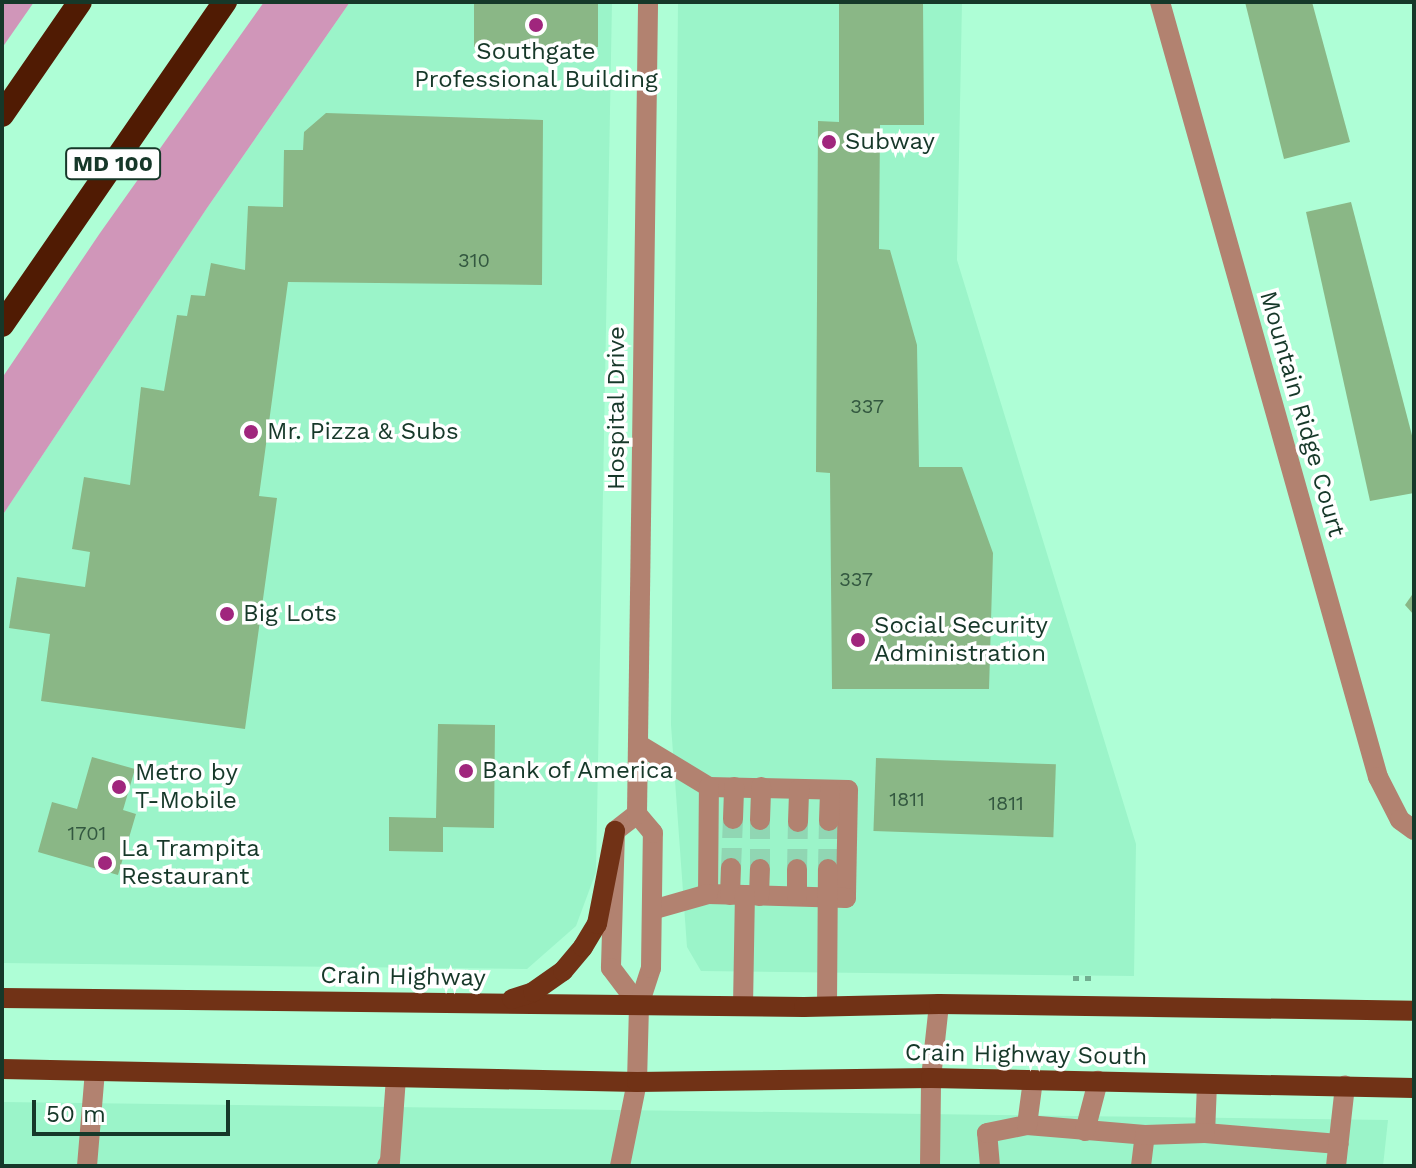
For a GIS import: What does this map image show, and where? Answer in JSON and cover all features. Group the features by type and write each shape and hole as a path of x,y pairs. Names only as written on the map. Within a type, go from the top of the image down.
{"highway":[{"path":"2,115 80,2"},
{"name":"MD 100","path":"2,325 225,2"}],"main road":[{"path":"500,1004 533,992 563,971 583,947 597,924 615,831"},
{"name":"Crain Highway","path":"2,998 804,1007"},
{"name":"Crain Highway South","path":"804,1007 939,1004 1414,1011"},
{"path":"2,1069 637,1082"},
{"name":"Crain Highway South","path":"637,1082 931,1078 1414,1088"}],"street":[{"name":"Hospital Drive","path":"620,1166 637,1082 639,1005 651,968 653,833 637,814 648,2"},
{"name":"Mountain Ridge Court","path":"1160,2 1378,777 1400,820 1414,830"},
{"path":"638,744 709,787 848,790 846,898 708,894 652,910"},
{"path":"708,894 709,787"},
{"path":"733,819 734,787"},
{"path":"760,820 761,787"},
{"path":"798,822 799,789"},
{"path":"829,821 830,790"},
{"path":"637,814 615,831 611,968 639,1005"},
{"path":"731,868 745,895 743,1006"},
{"path":"745,895 760,869"},
{"path":"797,869 797,896"},
{"path":"827,1006 828,869"},
{"path":"930,1166 931,1078 938,1041 939,1004"},
{"path":"87,1166 95,1071"},
{"path":"391,1164 396,1077"},
{"path":"1027,1125 1033,1080"},
{"path":"1085,1131 1098,1081"},
{"path":"1205,1133 1207,1084"},
{"path":"1336,1166 1345,1086"},
{"path":"990,1166 987,1133 1027,1125 1145,1135 1205,1133 1339,1144"},
{"path":"1141,1166 1145,1135"}],"path":[{"path":"1073,978 1097,978"}],"shaded area":[{"path":"2,2 34,2 2,48"},
{"path":"264,2 350,2 207,208 2,516 2,378 100,233"},
{"path":"350,2 612,2 596,872 576,926 527,969 2,963 2,516 207,208"},
{"path":"678,2 962,2 957,260 1136,844 1134,976 701,971 687,947 671,725"},
{"path":"2,1102 1388,1120 1383,1166 2,1166"}],"building":[{"name":"Southgate Professional Building","path":"474,2 598,2 598,47 474,47"},
{"path":"839,2 923,2 924,125 880,125 879,249 890,250 917,345 919,467 962,467 993,553 989,689 832,689 830,473 816,472 818,121 839,122"},
{"path":"1245,2 1312,2 1350,142 1284,159"},
{"path":"326,113 543,120 542,285 288,282 259,496 277,498 245,729 41,701 50,634 9,628 17,577 85,587 90,552 72,549 84,477 130,485 141,387 164,391 177,315 187,316 191,295 205,296 211,263 245,270 248,206 283,207 284,150 303,150 304,132"},
{"path":"1351,202 1414,443 1414,493 1370,501 1306,212"},
{"path":"1414,592 1414,615 1405,605"},
{"name":"Bank of America","path":"438,724 495,725 494,828 443,827 443,852 389,851 389,817 436,818"},
{"path":"92,757 135,769 123,810 136,814 118,875 38,852 52,802 77,809"},
{"path":"876,758 1056,764 1053,837 873,831"}],"tunnel":[{"path":"731,868 733,819"},
{"path":"760,820 760,869"},
{"path":"828,869 829,821"},
{"path":"797,869 798,822"}],"place":[{"name":"Southgate Professional Building","path":"536,25"},
{"name":"Subway","path":"829,142"},
{"name":"Mr. Pizza & Subs","path":"251,432"},
{"name":"Big Lots","path":"227,614"},
{"name":"Social Security Administration","path":"858,640"},
{"name":"Bank of America","path":"466,771"},
{"name":"Metro by T-Mobile","path":"119,787"},
{"name":"La Trampita Restaurant","path":"105,863"}]}
